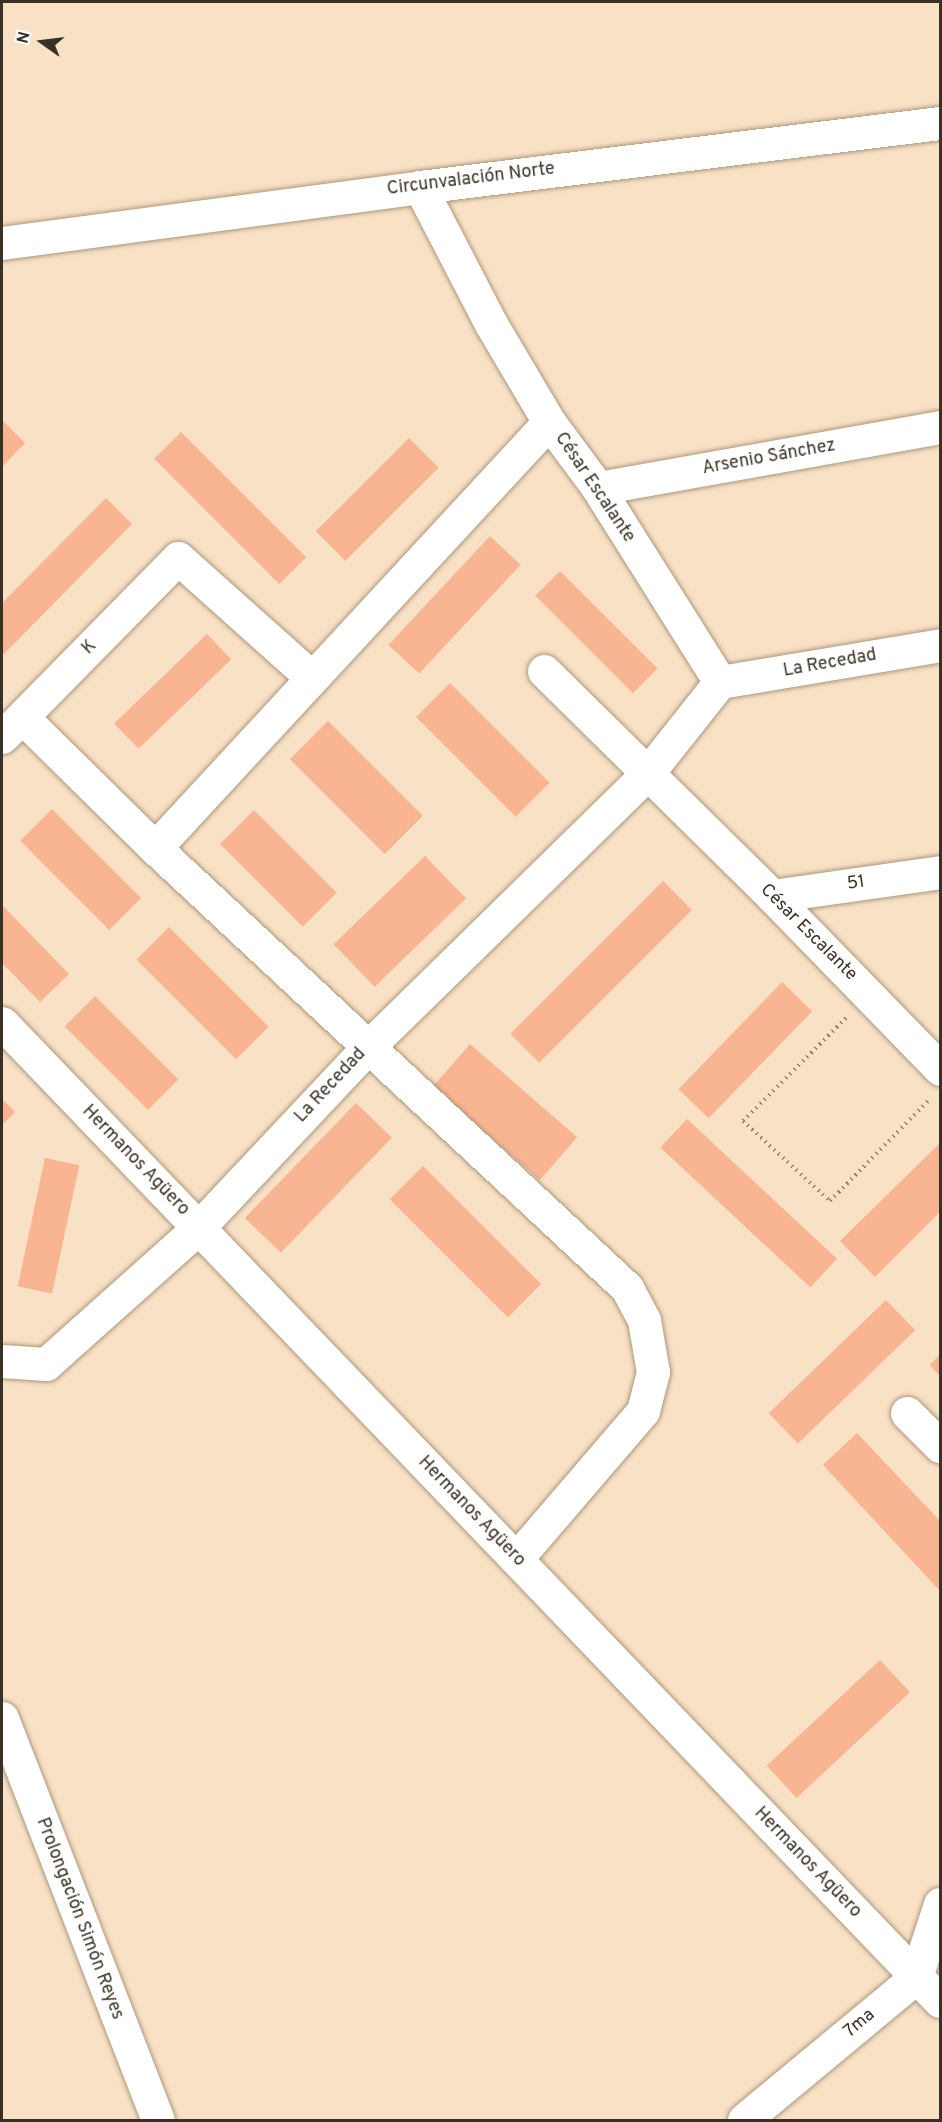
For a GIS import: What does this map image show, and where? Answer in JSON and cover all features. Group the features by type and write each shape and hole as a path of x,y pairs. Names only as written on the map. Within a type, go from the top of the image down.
{"street":[{"name":"Circunvalación Norte","path":"2,243 420,186 940,123"},
{"name":"César Escalante","path":"420,186 491,324 549,422 598,488 720,682"},
{"path":"155,848 311,676 549,422"},
{"name":"Arsenio Sánchez","path":"598,488 940,427"},
{"name":"K","path":"12,727 178,558 311,676"},
{"name":"La Recedad","path":"720,682 940,645"},
{"name":"César Escalante","path":"544,671 869,995 937,1083"},
{"path":"647,774 720,682"},
{"path":"12,727 155,848 627,1288 644,1320 652,1372 644,1411 516,1559"},
{"name":"La Recedad","path":"2,1361 46,1364 199,1227 368,1047 647,774"},
{"name":"51","path":"772,896 940,872"},
{"name":"Hermanos Agüero","path":"2,1023 940,2001"},
{"path":"907,1413 940,1446"},
{"name":"Prolongación Simón Reyes","path":"2,1718 158,2121"},
{"path":"916,1977 940,1904"},
{"name":"7ma","path":"744,2121 916,1977"}],"path":[{"path":"869,995 743,1122 830,1201 937,1083"}],"building":[{"path":"2,420 25,443 2,467"},
{"path":"181,432 306,557 279,584 154,459"},
{"path":"409,438 439,468 345,561 316,531"},
{"path":"106,498 132,524 2,656 2,603"},
{"path":"490,536 521,565 419,674 388,645"},
{"path":"560,571 658,669 633,693 535,596"},
{"path":"207,634 231,659 139,749 114,724"},
{"path":"450,683 550,783 516,817 416,717"},
{"path":"328,721 423,816 385,854 290,759"},
{"path":"52,809 141,898 109,930 20,841"},
{"path":"254,810 337,893 303,927 220,844"},
{"path":"425,856 466,898 375,987 334,944"},
{"path":"663,881 692,910 539,1063 510,1034"},
{"path":"2,905 69,974 40,1002 2,963"},
{"path":"169,927 269,1027 236,1059 136,960"},
{"path":"782,982 812,1011 709,1118 678,1089"},
{"path":"95,996 178,1079 148,1110 65,1026"},
{"path":"470,1044 577,1137 540,1180 433,1087"},
{"path":"2,1099 15,1112 2,1125"},
{"path":"356,1103 392,1138 281,1253 245,1218"},
{"path":"687,1119 837,1259 810,1287 660,1148"},
{"path":"940,1143 940,1212 875,1277 840,1241"},
{"path":"45,1158 79,1165 52,1293 18,1286"},
{"path":"423,1166 541,1284 508,1317 390,1199"},
{"path":"886,1300 915,1330 798,1443 769,1413"},
{"path":"940,1354 940,1376 930,1365"},
{"path":"857,1433 940,1521 940,1591 823,1465"},
{"path":"880,1660 910,1692 797,1798 767,1766"}]}
